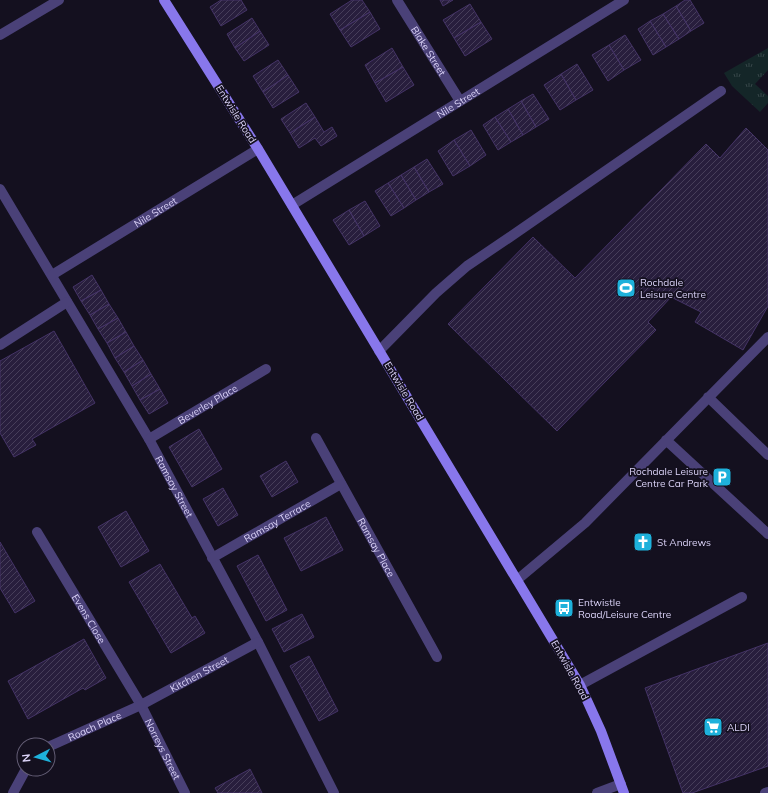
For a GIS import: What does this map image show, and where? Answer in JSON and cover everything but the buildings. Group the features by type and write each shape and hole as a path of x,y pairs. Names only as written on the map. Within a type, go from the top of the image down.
{"main road":[{"name":"Entwisle Road","path":"164,0 258,149 580,685 601,731 622,788"}],"street":[{"path":"0,35 59,0"},
{"name":"Blake Street","path":"398,0 460,101"},
{"name":"Nile Street","path":"292,205 624,0"},
{"path":"379,351 436,293 467,266 720,91"},
{"name":"Nile Street","path":"52,275 258,149"},
{"name":"Ramsay Street","path":"1,192 149,439 258,642 334,793"},
{"path":"0,345 68,302"},
{"path":"517,580 585,523 768,337"},
{"name":"Beverley Place","path":"149,439 266,369"},
{"path":"708,397 768,455"},
{"name":"Ramsay Place","path":"316,438 437,657"},
{"path":"666,440 768,534"},
{"name":"Ramsay Terrace","path":"212,558 341,484"},
{"name":"Evens Close","path":"37,532 141,705"},
{"path":"580,685 742,597"},
{"name":"Kitchen Street","path":"141,705 258,642"},
{"name":"Roach Place","path":"56,743 141,705"},
{"name":"Norreys Street","path":"141,705 185,793"},
{"path":"13,793 22,777"},
{"path":"597,793 622,788"}],"green space":[{"path":"768,48 768,70 755,84 768,96 768,103 760,112 732,86 724,73"}],"place":[{"name":"Rochdale Leisure Centre","path":"626,288"},
{"name":"Rochdale Leisure Centre Car Park","path":"722,477"},
{"name":"St Andrews","path":"643,542"},
{"name":"Entwistle Road/Leisure Centre","path":"564,608"},
{"name":"ALDI","path":"713,727"}]}
